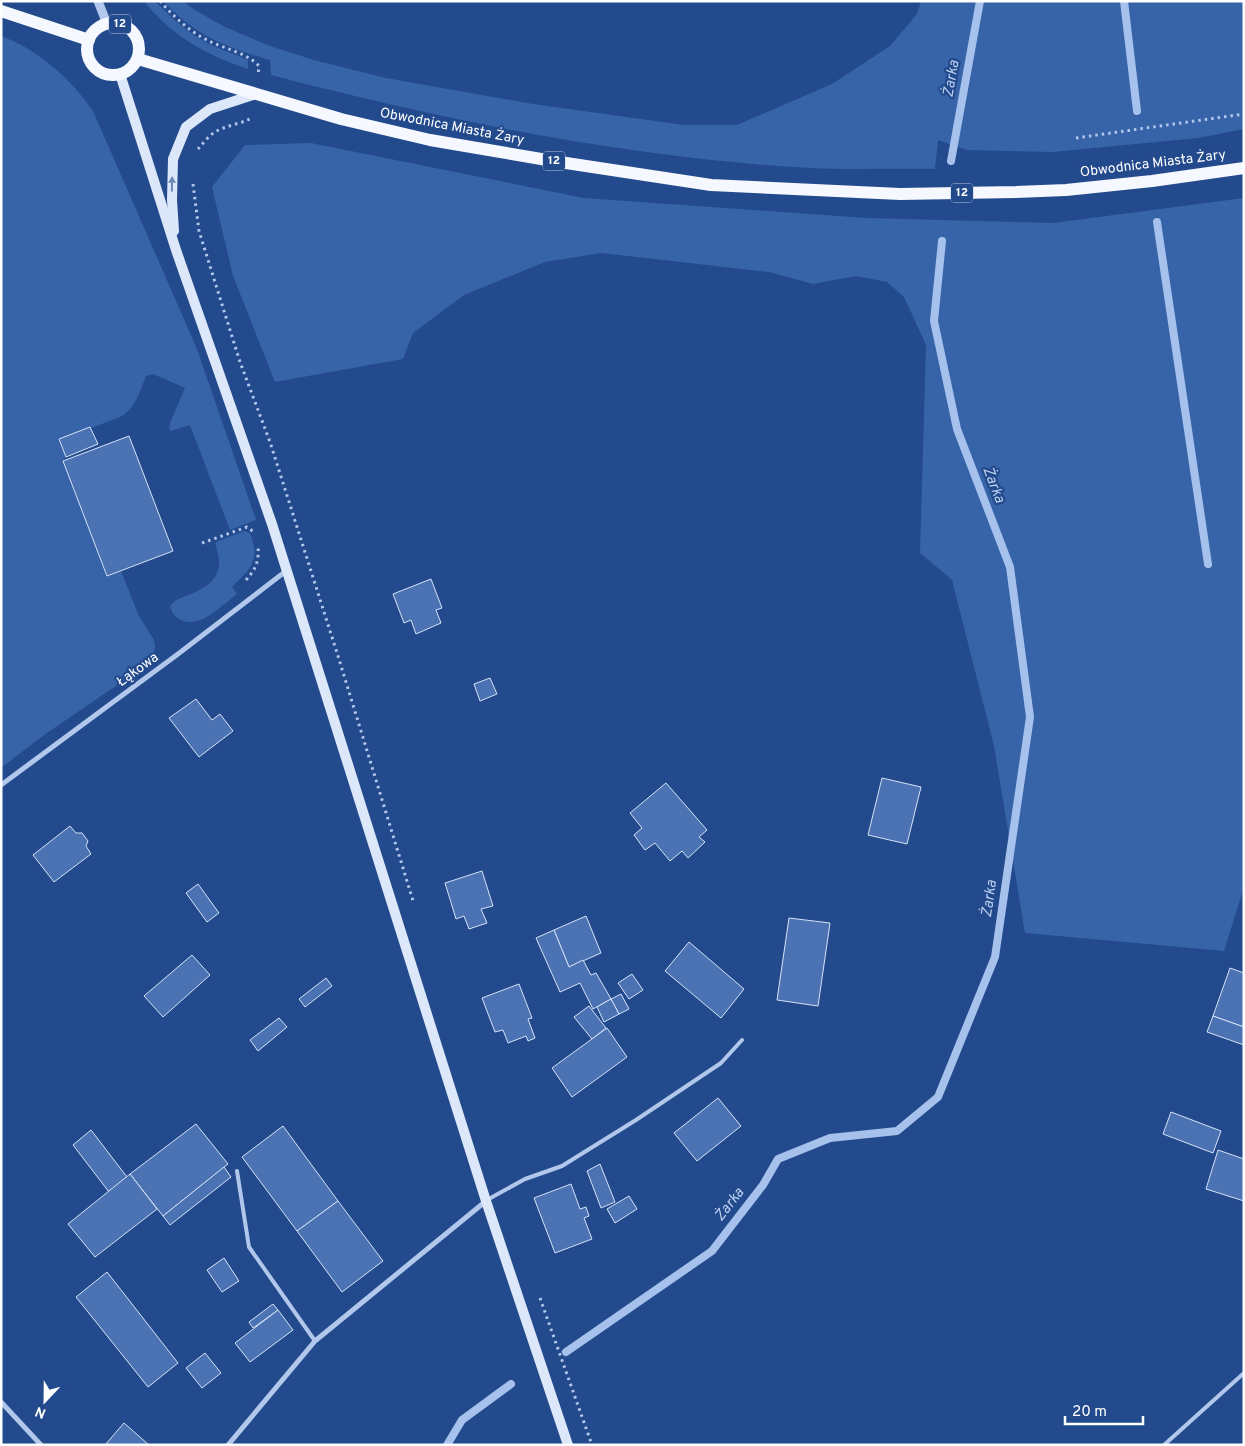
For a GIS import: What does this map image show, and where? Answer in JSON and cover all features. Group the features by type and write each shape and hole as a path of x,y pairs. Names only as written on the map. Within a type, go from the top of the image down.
{"main road":[{"path":"1,11 89,40 88,54 90,61 94,67 106,74 113,76 131,69 138,59"},
{"name":"12","path":"89,40 96,30 106,24 121,24 133,32 139,44 140,52 138,59"},
{"name":"Obwodnica Miasta Żary","path":"138,59 341,119 421,138 711,185 900,194 1066,190 1152,181 1244,168"},
{"path":"120,74 176,250 272,524 486,1201 568,1445"},
{"path":"176,250 172,200 173,159 186,127 210,109 256,94"}],"street":[{"path":"98,1 106,24"},
{"name":"Łąkowa","path":"1,785 286,571"},
{"path":"228,1445 315,1341 486,1201"},
{"path":"1,1402 42,1445"}],"lane":[{"path":"486,1201 525,1179 562,1166 721,1063 742,1040"},
{"path":"237,1171 249,1247 315,1341"},
{"path":"1164,1445 1244,1373"}],"path":[{"path":"160,1 172,15 205,39 222,48 252,59 259,66 256,94 250,119 214,132 197,150"},
{"path":"1076,138 1244,114"},
{"path":"192,175 199,231 240,362 270,442 338,656"},
{"path":"202,544 247,527 253,531 258,546 256,566 250,576 236,589 247,602"},
{"path":"561,1354 592,1445"}],"shaded area":[{"path":"144,1 155,1 175,20 203,41 248,60 248,69 204,51 191,43 166,24"},
{"path":"163,1 183,1 225,27 270,46 314,60 386,78 533,104 684,125 737,125 832,84 890,46 917,14 921,1 1244,1 1244,129 1198,138 1053,152 967,150 938,140 935,169 810,168 674,156 538,135 471,122 404,108 271,75 270,60 225,45 199,32"},
{"path":"1,36 41,57 75,88 93,111 197,349 256,520 230,530 190,425 171,431 169,428 185,388 153,374 146,376 137,399 130,409 120,417 60,440 66,457 63,461 107,576 121,571 139,616 154,640 155,647 153,655 126,679 44,735 1,768"},
{"path":"311,143 584,198 866,218 1053,223 1244,198 1244,887 1224,951 1025,933 994,746 952,580 920,553 926,345 904,297 887,282 856,276 813,284 769,272 601,253 545,262 464,295 413,333 403,359 275,382 233,276 212,187 245,145"},
{"path":"244,531 250,533 254,558 249,569 232,587 237,594 202,619 187,622 177,618 170,606 176,600 205,587 215,577 219,561 216,542"}],"building":[{"path":"90,427 98,444 66,457 59,439"},
{"path":"129,436 173,551 107,576 63,461"},
{"path":"431,579 442,608 436,610 441,623 416,634 411,620 404,623 393,594"},
{"path":"490,678 497,694 480,701 474,684"},
{"path":"196,699 212,720 220,714 233,731 199,757 169,718"},
{"path":"882,778 921,787 907,844 868,835"},
{"path":"666,783 707,830 699,837 705,842 688,858 682,851 670,861 655,843 645,850 634,835 642,828 630,813"},
{"path":"70,826 76,833 82,833 88,841 86,846 91,854 54,882 33,855"},
{"path":"482,871 493,906 481,909 487,923 469,929 464,916 456,919 445,883"},
{"path":"198,884 219,913 207,922 186,893"},
{"path":"586,916 601,953 569,967 554,930"},
{"path":"789,918 830,923 818,1006 777,1000"},
{"path":"554,930 569,967 583,960 591,975 596,973 611,999 593,1009 580,983 560,992 536,938"},
{"path":"689,942 744,989 721,1018 665,971"},
{"path":"192,955 210,975 163,1017 144,996"},
{"path":"1230,968 1244,973 1244,1027 1213,1016"},
{"path":"632,974 643,990 629,999 618,983"},
{"path":"326,978 332,986 305,1007 299,999"},
{"path":"519,984 532,1018 528,1019 535,1038 528,1041 526,1036 508,1043 503,1030 495,1032 482,998"},
{"path":"621,994 629,1009 619,1014 611,999"},
{"path":"611,999 619,1014 604,1022 597,1007"},
{"path":"589,1006 606,1028 592,1039 574,1017"},
{"path":"1213,1016 1244,1027 1244,1045 1207,1032"},
{"path":"279,1018 287,1027 258,1051 250,1040"},
{"path":"607,1028 627,1057 572,1097 552,1068"},
{"path":"718,1098 741,1126 697,1161 674,1133"},
{"path":"1171,1112 1221,1131 1213,1153 1163,1134"},
{"path":"196,1124 228,1164 163,1216 130,1174"},
{"path":"283,1126 338,1201 297,1231 242,1157"},
{"path":"91,1130 127,1177 109,1192 73,1145"},
{"path":"1218,1150 1244,1159 1244,1201 1206,1189"},
{"path":"600,1164 615,1202 601,1208 587,1171"},
{"path":"224,1167 231,1177 170,1225 163,1216"},
{"path":"130,1174 157,1209 95,1257 68,1224"},
{"path":"571,1184 580,1209 586,1207 589,1216 584,1218 592,1239 555,1253 534,1198"},
{"path":"629,1196 637,1209 615,1223 607,1209"},
{"path":"338,1201 383,1261 342,1292 297,1231"},
{"path":"224,1258 239,1281 222,1292 207,1270"},
{"path":"107,1272 178,1363 148,1387 76,1297"},
{"path":"273,1304 278,1310 253,1328 249,1322"},
{"path":"278,1310 293,1330 250,1362 235,1343"},
{"path":"205,1353 221,1373 202,1388 186,1368"},
{"path":"124,1423 149,1445 105,1445"}],"waterway":[{"name":"Żarka","path":"951,161 980,1"},
{"path":"1124,1 1137,111"},
{"path":"1157,222 1208,564"},
{"name":"Żarka","path":"566,1352 712,1251 763,1185 778,1159 830,1138 897,1131 938,1097 995,957 1030,717 1010,567 957,429 934,321 942,241"},
{"name":"Żarka","path":"447,1445 462,1420 511,1384"}]}
